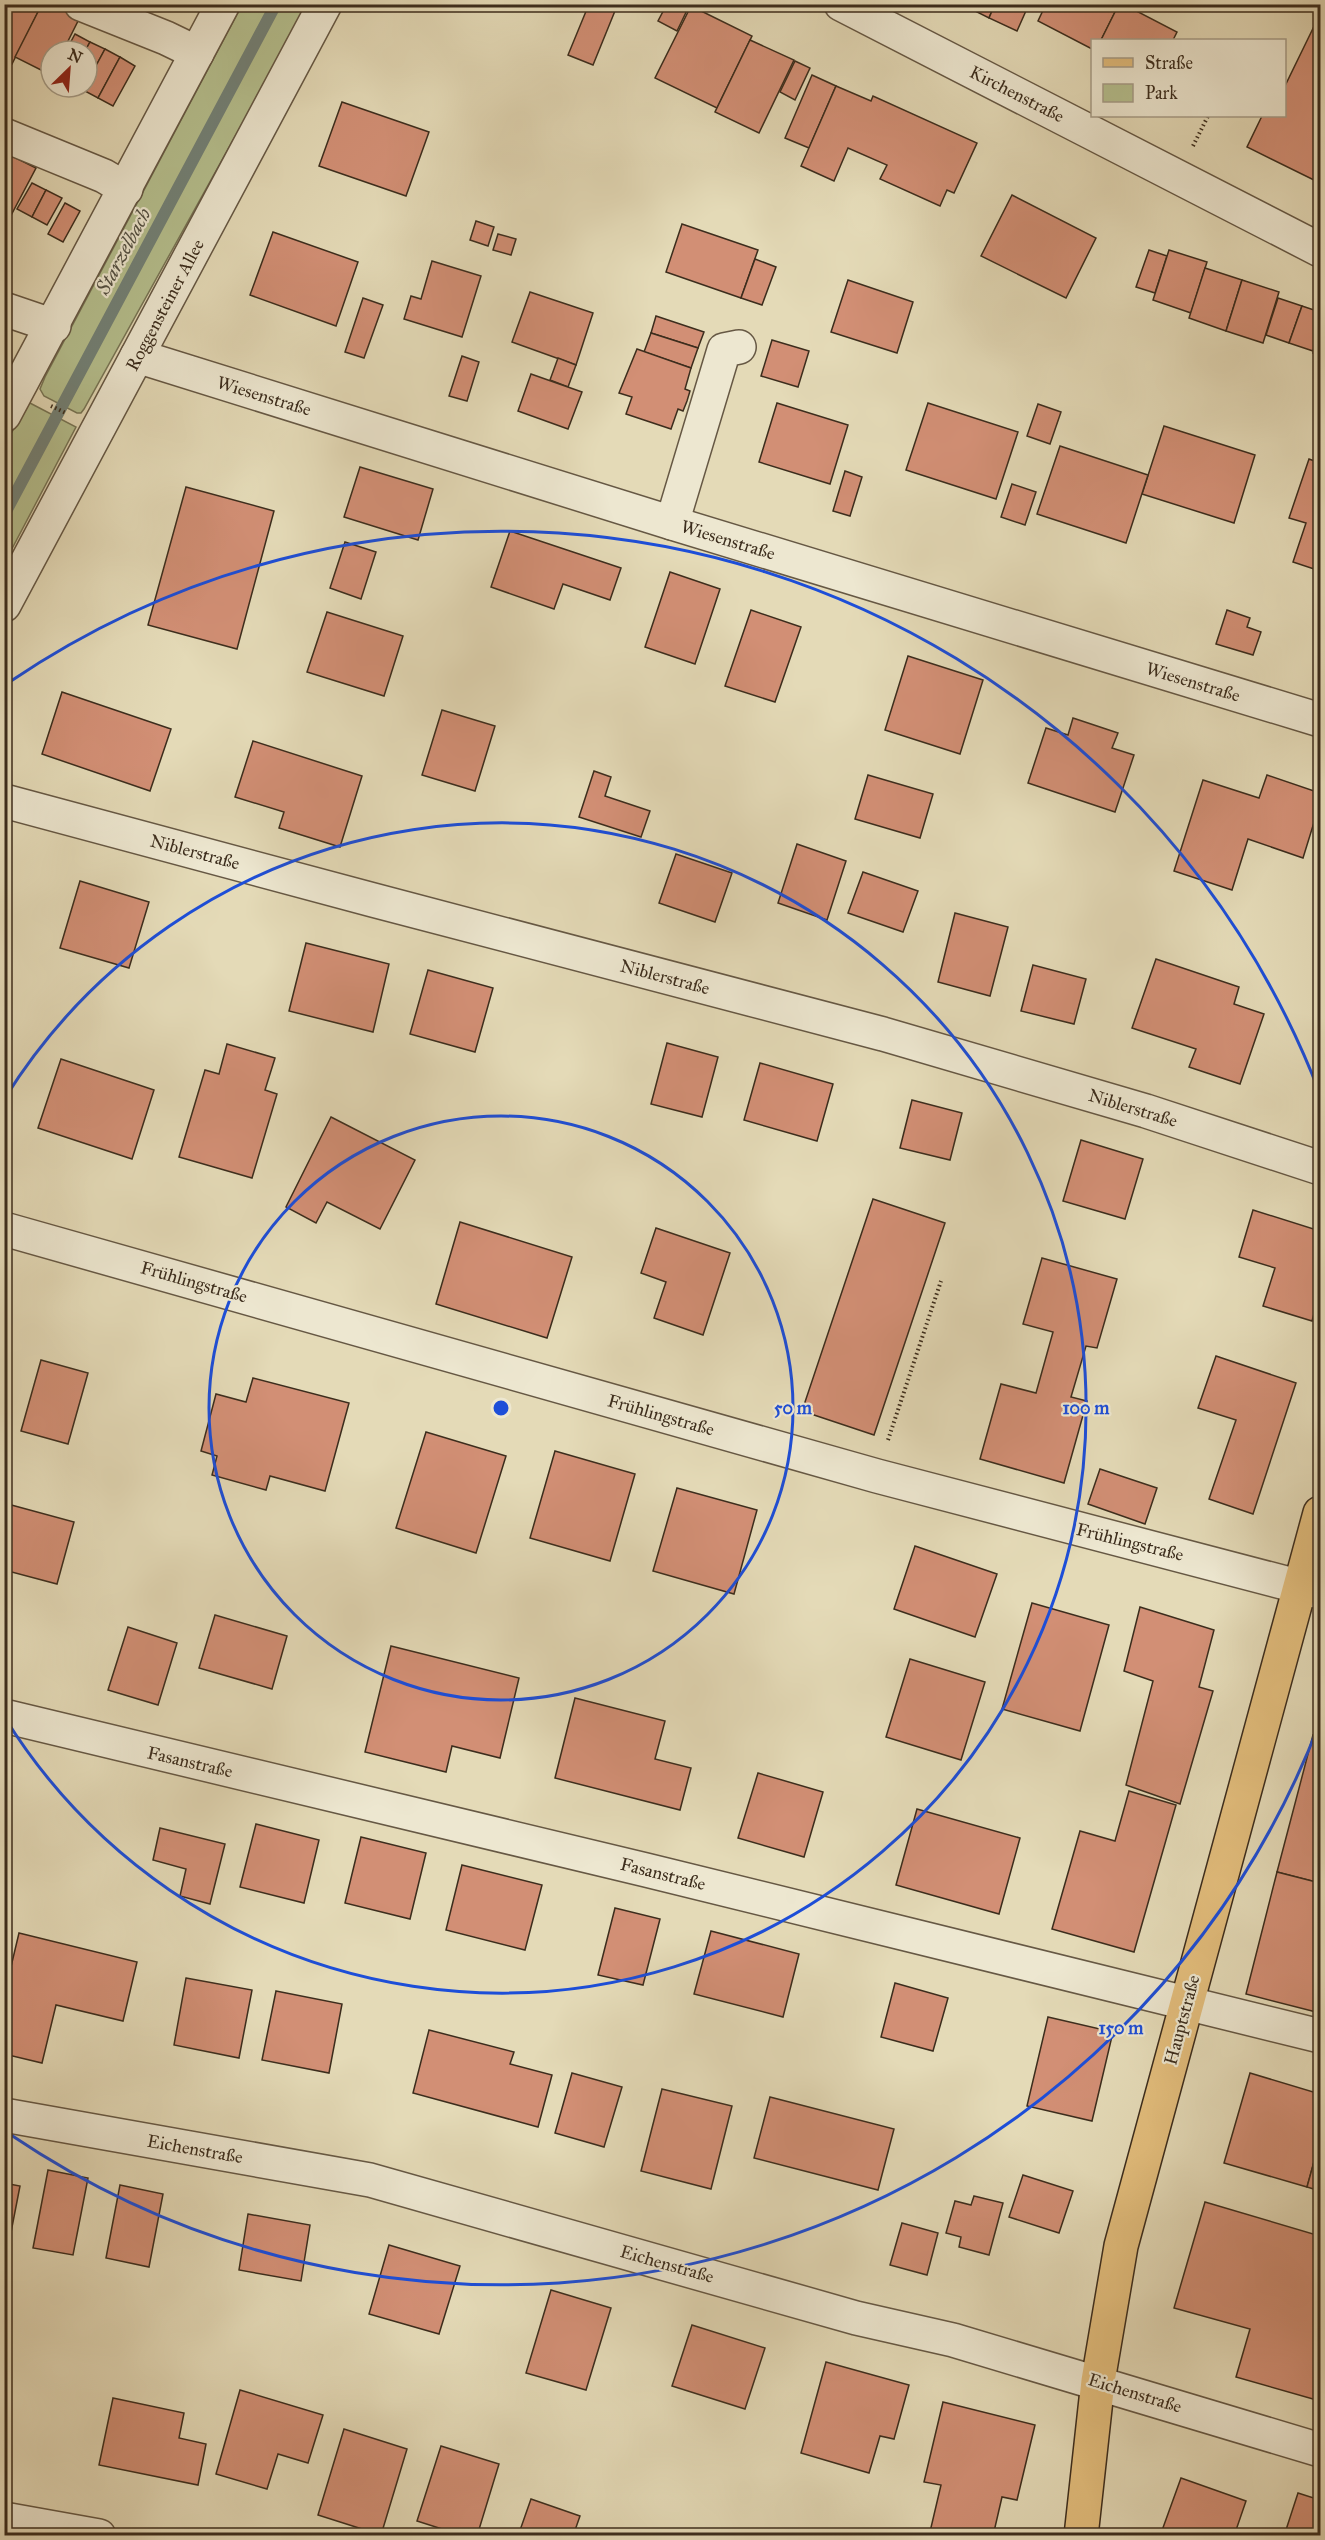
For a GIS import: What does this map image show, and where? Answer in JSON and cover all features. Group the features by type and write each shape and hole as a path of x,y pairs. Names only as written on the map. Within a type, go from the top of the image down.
{"main road":[{"name":"Hauptstraße","path":"1081,2535 1098,2381 1121,2246 1187,2002 1310,1589 1320,1513"}],"street":[{"path":"81,4 197,53"},
{"path":"4,415 54,326 223,4"},
{"name":"Roggensteiner Allee","path":"4,605 99,431 325,4"},
{"name":"Kirchenstraße","path":"841,4 1320,250"},
{"path":"4,135 104,176 126,189"},
{"path":"4,309 54,326"},
{"path":"672,523 724,350 739,346"},
{"name":"Wiesenstraße","path":"137,356 672,523 1320,720"},
{"name":"Niblerstraße","path":"4,801 883,1034 1146,1111 1320,1168"},
{"name":"Frühlingstraße","path":"4,1229 877,1476 1310,1589"},
{"name":"Fasanstraße","path":"4,1716 1320,2036"},
{"name":"Eichenstraße","path":"4,2115 370,2180 856,2318 953,2340 1098,2381 1320,2450"},
{"path":"4,2519 99,2535"}],"path":[{"path":"42,401 75,418"},
{"path":"877,1476 941,1281"}],"green space":[{"path":"242,5 308,5 84,409 81,413 77,413 44,396 40,389"},
{"path":"28,402 76,427 5,562 5,445"}],"building":[{"path":"4,4 41,6 12,64 4,60"},
{"path":"42,4 55,4 80,17 69,39 39,39 39,69 15,57"},
{"path":"589,4 617,6 593,65 568,55"},
{"path":"667,4 690,4 677,31 658,21"},
{"path":"971,4 995,4 989,18 969,8"},
{"path":"995,4 1029,4 1017,31 989,18"},
{"path":"1046,4 1119,4 1102,39 1091,39 1091,48 1038,21"},
{"path":"1119,4 1177,32 1174,39 1102,39"},
{"path":"691,6 752,36 717,108 655,78"},
{"path":"1320,14 1320,183 1247,147 1262,117 1286,117 1286,84"},
{"path":"75,34 84,39 72,39"},
{"path":"750,40 794,60 759,133 715,112"},
{"path":"99,46 105,49 99,60"},
{"path":"105,49 120,57 99,96 99,60"},
{"path":"120,57 135,66 113,106 99,99"},
{"path":"795,61 810,68 795,100 780,92"},
{"path":"812,75 836,86 809,148 785,138"},
{"path":"836,86 871,101 873,96 977,143 954,193 947,190 940,206 880,179 887,165 848,148 834,181 801,166"},
{"path":"342,102 429,132 406,196 319,166"},
{"path":"4,152 36,168 8,221 4,219"},
{"path":"32,183 46,190 32,217 17,209"},
{"path":"46,190 62,198 47,225 32,217"},
{"path":"1012,195 1096,238 1066,298 981,256"},
{"path":"65,203 80,211 63,242 48,234"},
{"path":"476,221 494,227 488,246 470,240"},
{"path":"682,224 758,250 741,298 666,272"},
{"path":"273,232 358,262 336,326 250,295"},
{"path":"498,234 516,239 511,255 493,250"},
{"path":"1149,250 1167,256 1155,293 1136,287"},
{"path":"1169,250 1207,262 1191,313 1153,300"},
{"path":"755,259 776,267 762,305 741,298"},
{"path":"432,261 481,276 462,337 404,319 411,296 421,299"},
{"path":"1205,268 1242,280 1226,331 1189,318"},
{"path":"848,280 913,302 897,353 831,332"},
{"path":"1242,280 1279,292 1263,343 1226,331"},
{"path":"530,292 593,313 576,365 512,342"},
{"path":"363,298 383,305 364,358 345,352"},
{"path":"1278,298 1302,306 1289,343 1266,335"},
{"path":"1302,306 1320,312 1320,327 1313,351 1289,343"},
{"path":"656,316 704,332 698,348 651,333"},
{"path":"651,333 698,348 691,368 644,352"},
{"path":"1318,337 1320,338 1320,356 1313,353"},
{"path":"772,340 809,351 798,387 761,376"},
{"path":"637,349 691,368 685,389 690,391 687,401 683,411 678,409 671,429 626,414 632,397 619,393"},
{"path":"462,356 479,362 467,401 449,396"},
{"path":"558,358 576,365 568,387 550,380"},
{"path":"531,374 582,392 568,429 518,411"},
{"path":"777,403 848,425 830,484 759,462"},
{"path":"928,403 1018,432 996,499 906,470"},
{"path":"1038,404 1061,412 1050,444 1027,436"},
{"path":"1164,426 1255,455 1234,523 1142,494"},
{"path":"1060,446 1148,475 1126,543 1037,514"},
{"path":"1309,459 1320,463 1320,571 1293,562 1306,523 1289,518"},
{"path":"360,467 433,489 418,540 344,517"},
{"path":"845,471 862,477 850,516 833,511"},
{"path":"1012,484 1036,492 1025,525 1001,517"},
{"path":"186,487 274,511 237,649 148,625"},
{"path":"510,531 621,568 610,600 563,584 554,609 491,587"},
{"path":"345,542 376,552 361,599 330,588"},
{"path":"670,572 720,589 695,664 645,647"},
{"path":"751,610 801,627 775,702 725,686"},
{"path":"1227,610 1250,618 1247,627 1261,632 1253,655 1216,644"},
{"path":"327,612 403,636 384,696 307,672"},
{"path":"908,656 983,680 960,754 885,730"},
{"path":"62,692 171,729 150,791 42,754"},
{"path":"442,710 495,726 475,791 422,775"},
{"path":"1073,718 1118,733 1112,748 1134,755 1115,812 1028,783 1046,728 1068,735"},
{"path":"253,741 362,776 340,847 279,828 284,812 235,797"},
{"path":"594,771 611,777 605,796 650,811 641,837 579,817"},
{"path":"868,775 933,794 920,838 855,819"},
{"path":"1267,775 1320,793 1320,803 1303,858 1248,839 1232,890 1174,871 1203,780 1259,798"},
{"path":"797,844 846,861 827,920 778,903"},
{"path":"676,854 732,873 715,922 659,903"},
{"path":"863,872 918,891 903,932 848,913"},
{"path":"80,881 149,902 129,968 60,948"},
{"path":"955,913 1008,927 990,996 938,982"},
{"path":"306,943 389,964 373,1032 289,1011"},
{"path":"1156,959 1239,987 1234,1004 1264,1014 1240,1084 1189,1067 1196,1049 1132,1028"},
{"path":"1033,965 1086,979 1074,1024 1021,1011"},
{"path":"428,970 493,988 475,1052 410,1034"},
{"path":"667,1043 718,1057 702,1117 651,1104"},
{"path":"227,1044 275,1058 265,1090 277,1094 252,1178 179,1157 205,1070 219,1074"},
{"path":"61,1059 154,1090 132,1159 38,1128"},
{"path":"760,1063 833,1084 817,1141 744,1120"},
{"path":"1320,1084 1320,1106 1315,1105"},
{"path":"912,1100 962,1113 950,1160 900,1148"},
{"path":"331,1117 415,1160 380,1229 327,1202 316,1223 286,1207"},
{"path":"1081,1140 1143,1159 1125,1219 1063,1201"},
{"path":"873,1199 945,1223 874,1435 802,1411"},
{"path":"1253,1210 1320,1231 1320,1292 1312,1321 1263,1306 1275,1268 1239,1257"},
{"path":"460,1222 572,1257 547,1338 436,1304"},
{"path":"656,1228 730,1253 703,1335 654,1318 666,1282 641,1273"},
{"path":"1042,1258 1117,1279 1097,1348 1086,1346 1071,1397 1087,1401 1064,1483 980,1459 1001,1384 1036,1393 1053,1332 1023,1324"},
{"path":"1216,1356 1296,1383 1253,1514 1209,1499 1236,1420 1198,1408"},
{"path":"41,1360 88,1373 68,1444 21,1431"},
{"path":"253,1378 349,1403 325,1491 270,1476 266,1490 212,1475 217,1456 201,1451 216,1394 246,1402"},
{"path":"426,1432 506,1456 476,1553 396,1528"},
{"path":"555,1451 635,1474 610,1561 530,1538"},
{"path":"1100,1469 1157,1488 1145,1524 1088,1504"},
{"path":"677,1488 757,1510 734,1594 653,1571"},
{"path":"4,1503 74,1522 57,1584 4,1570"},
{"path":"915,1546 997,1574 975,1637 894,1609"},
{"path":"1032,1603 1109,1625 1080,1731 1002,1709"},
{"path":"1140,1607 1214,1630 1199,1687 1213,1691 1180,1804 1126,1785 1153,1681 1124,1671"},
{"path":"215,1615 287,1636 272,1689 199,1668"},
{"path":"128,1627 177,1643 158,1705 108,1690"},
{"path":"391,1646 519,1678 500,1758 452,1746 446,1772 365,1752"},
{"path":"910,1659 985,1682 961,1760 886,1737"},
{"path":"575,1698 665,1721 655,1759 691,1768 680,1810 555,1778"},
{"path":"1313,1735 1320,1737 1320,1883 1277,1872"},
{"path":"758,1773 823,1792 804,1857 738,1838"},
{"path":"1129,1791 1176,1805 1134,1952 1052,1929 1080,1831 1115,1841"},
{"path":"917,1809 1020,1838 999,1914 896,1885"},
{"path":"256,1824 319,1840 304,1903 240,1887"},
{"path":"160,1828 225,1844 210,1904 180,1896 186,1869 153,1860"},
{"path":"361,1837 426,1853 410,1919 345,1903"},
{"path":"462,1865 542,1885 525,1950 446,1930"},
{"path":"1277,1872 1320,1883 1320,2013 1246,1994"},
{"path":"615,1908 660,1919 643,1985 598,1975"},
{"path":"711,1931 799,1954 783,2017 694,1994"},
{"path":"19,1933 137,1962 123,2021 56,2005 42,2063 4,2054 4,1996"},
{"path":"186,1978 252,1990 239,2058 174,2045"},
{"path":"895,1983 948,1998 933,2051 881,2037"},
{"path":"276,1991 342,2004 329,2073 262,2060"},
{"path":"1048,2017 1113,2032 1092,2121 1027,2106"},
{"path":"429,2030 514,2052 510,2064 552,2075 538,2127 413,2093"},
{"path":"572,2073 622,2087 604,2147 555,2133"},
{"path":"1250,2073 1320,2094 1320,2140 1307,2187 1224,2163"},
{"path":"662,2089 732,2106 711,2189 641,2171"},
{"path":"770,2097 894,2129 878,2190 754,2158"},
{"path":"1320,2140 1320,2191 1307,2187"},
{"path":"48,2170 88,2178 73,2255 33,2248"},
{"path":"1023,2175 1073,2191 1059,2233 1009,2217"},
{"path":"4,2183 20,2186 6,2258 4,2258"},
{"path":"120,2185 163,2194 149,2267 106,2258"},
{"path":"974,2196 1003,2203 989,2255 959,2247 961,2237 946,2233 955,2201 971,2205"},
{"path":"1205,2202 1320,2236 1320,2401 1236,2377 1250,2329 1174,2308"},
{"path":"248,2214 310,2225 301,2281 239,2270"},
{"path":"902,2223 938,2233 927,2275 890,2265"},
{"path":"389,2245 460,2266 439,2334 369,2314"},
{"path":"551,2290 611,2308 586,2390 526,2373"},
{"path":"692,2325 765,2348 745,2409 672,2386"},
{"path":"826,2362 909,2385 894,2439 880,2436 869,2473 801,2453"},
{"path":"240,2390 323,2415 308,2463 278,2454 267,2489 216,2474"},
{"path":"113,2398 184,2413 179,2438 206,2444 198,2485 99,2465"},
{"path":"943,2402 1035,2425 1017,2500 1002,2497 993,2536 929,2536 941,2485 924,2482"},
{"path":"344,2429 407,2449 381,2535 318,2515"},
{"path":"441,2446 499,2464 477,2536 464,2536 417,2521"},
{"path":"1181,2478 1246,2501 1234,2536 1160,2536"},
{"path":"1298,2493 1320,2500 1320,2536 1284,2536"},
{"path":"531,2499 580,2516 573,2536 518,2536"}],"waterway":[{"name":"Starzelbach","path":"4,515 276,4"}]}
